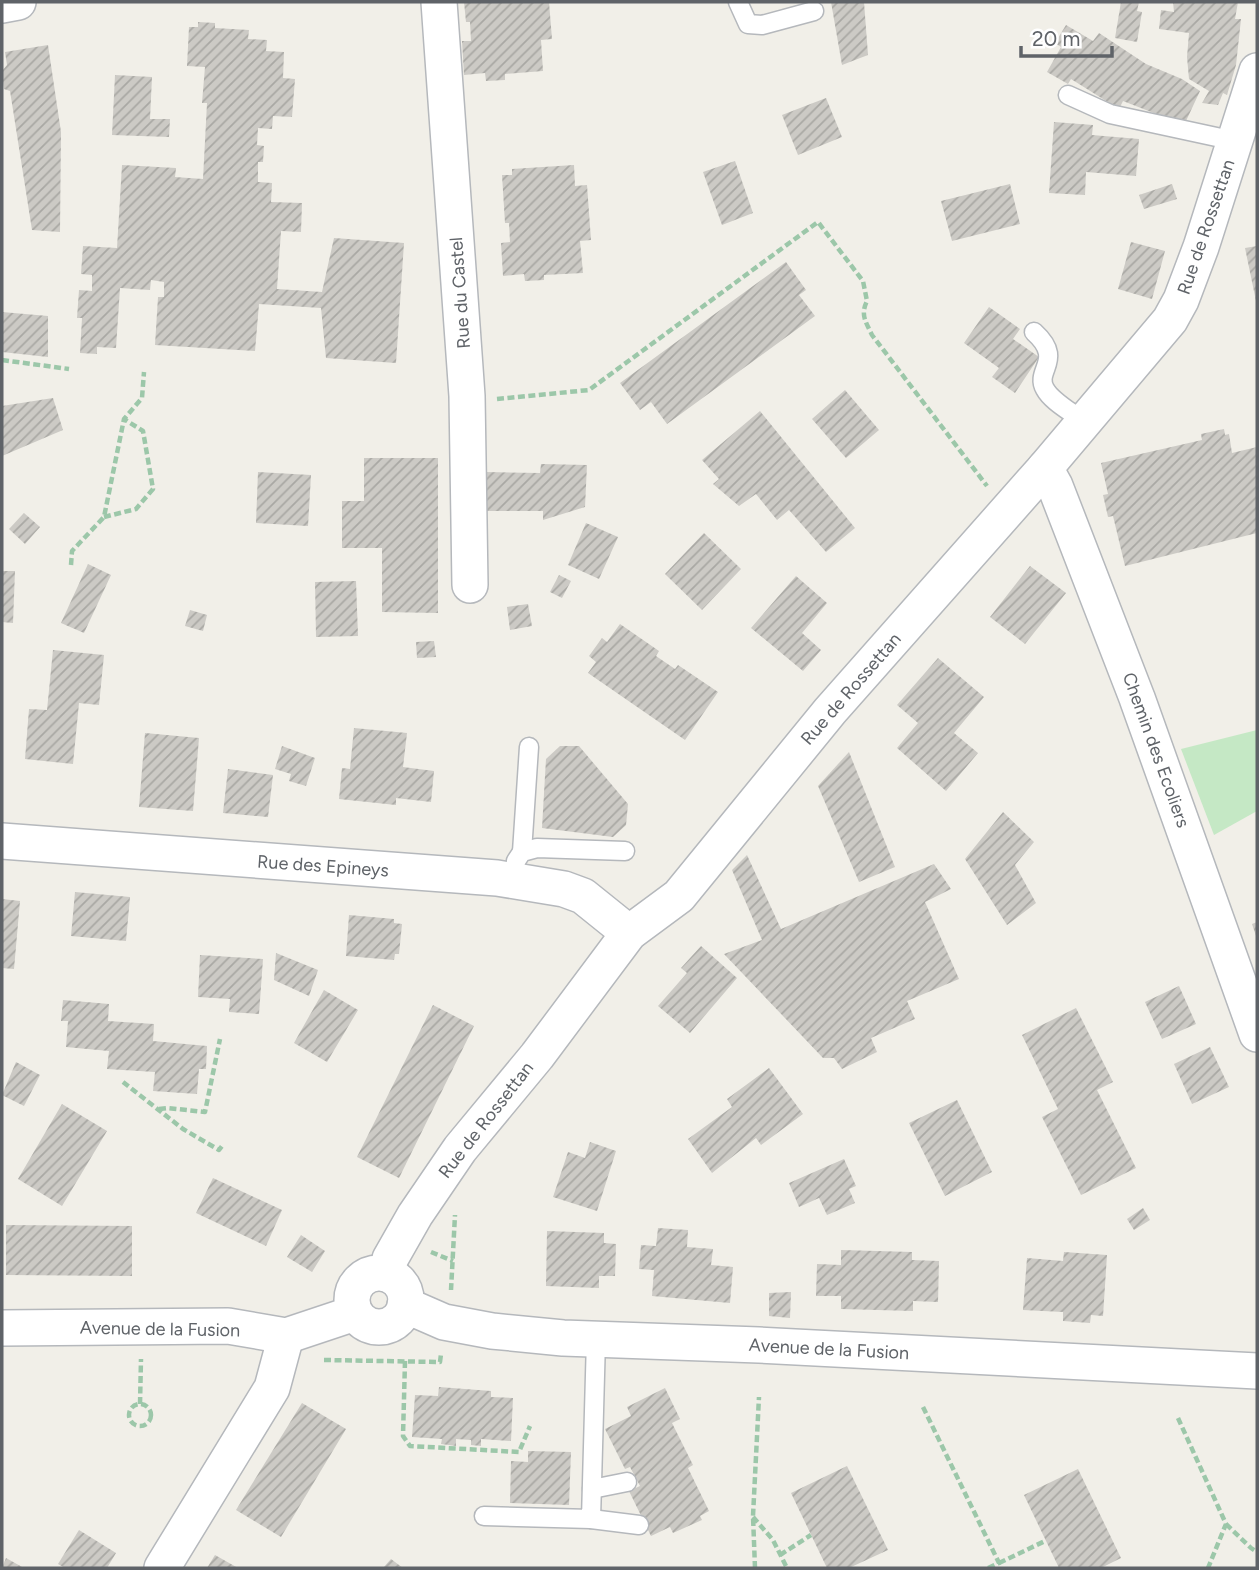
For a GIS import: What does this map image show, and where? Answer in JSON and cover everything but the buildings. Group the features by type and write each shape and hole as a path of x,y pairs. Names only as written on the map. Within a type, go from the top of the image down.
{"street":[{"path":"2,5 18,2"},
{"name":"Rue du Castel","path":"439,2 467,402 470,585"},
{"name":"Rue de Rossettan","path":"387,1275 390,1259 415,1215 460,1149 537,1056 629,933 679,896 831,711 1158,337 1175,311 1201,247 1257,71"},
{"name":"Chemin des Ecoliers","path":"1045,468 1055,486 1142,710 1257,1034"},
{"name":"Rue des Epineys","path":"2,841 497,878 518,866 583,896 629,933"},
{"path":"371,1274 387,1275 401,1284 405,1294 405,1306 398,1318 385,1326 375,1326 366,1323 355,1313 352,1297 358,1282 371,1274"},
{"name":"Avenue de la Fusion","path":"405,1306 444,1322 480,1329 563,1338 759,1345 1257,1371"},
{"name":"Avenue de la Fusion","path":"2,1328 228,1326 283,1348 355,1313"},
{"path":"162,1568 272,1388 283,1348"}],"lane":[{"path":"738,2 748,24 762,25 814,11"},
{"path":"1068,95 1110,114 1235,141"},
{"path":"1034,332 1045,342 1048,351 1042,383 1044,388 1051,397 1084,422"},
{"path":"518,866 529,747"},
{"path":"518,866 537,848 625,851"},
{"path":"591,1519 596,1339"},
{"path":"592,1489 627,1482"},
{"path":"484,1516 591,1519 639,1525"}],"path":[{"path":"467,402 589,390 818,222 863,281 867,301 863,318 872,335 994,494"},
{"path":"2,360 69,369"},
{"path":"71,565 72,551 104,517 124,419 142,398 144,372"},
{"path":"104,517 136,509 153,489 143,431 124,419"},
{"path":"158,1110 168,1108 205,1112 220,1039"},
{"path":"124,1082 158,1110 202,1140 219,1150 222,1146"},
{"path":"451,1293 456,1212"},
{"path":"140,1404 142,1327"},
{"path":"283,1348 405,1361 440,1362"},
{"path":"405,1361 403,1437 410,1446 519,1452 530,1426"},
{"path":"755,1568 753,1516 758,1397"},
{"path":"140,1404 150,1411 151,1418 148,1424 142,1427 130,1422 128,1414 132,1406 140,1404"},
{"path":"923,1407 999,1563"},
{"path":"1178,1418 1226,1524 1257,1552"},
{"path":"753,1516 773,1540 787,1568"},
{"path":"1208,1568 1226,1524"},
{"path":"780,1555 811,1535"},
{"path":"988,1568 1045,1541"}],"green space":[{"path":"1257,730 1257,811 1214,835 1181,749"}]}
